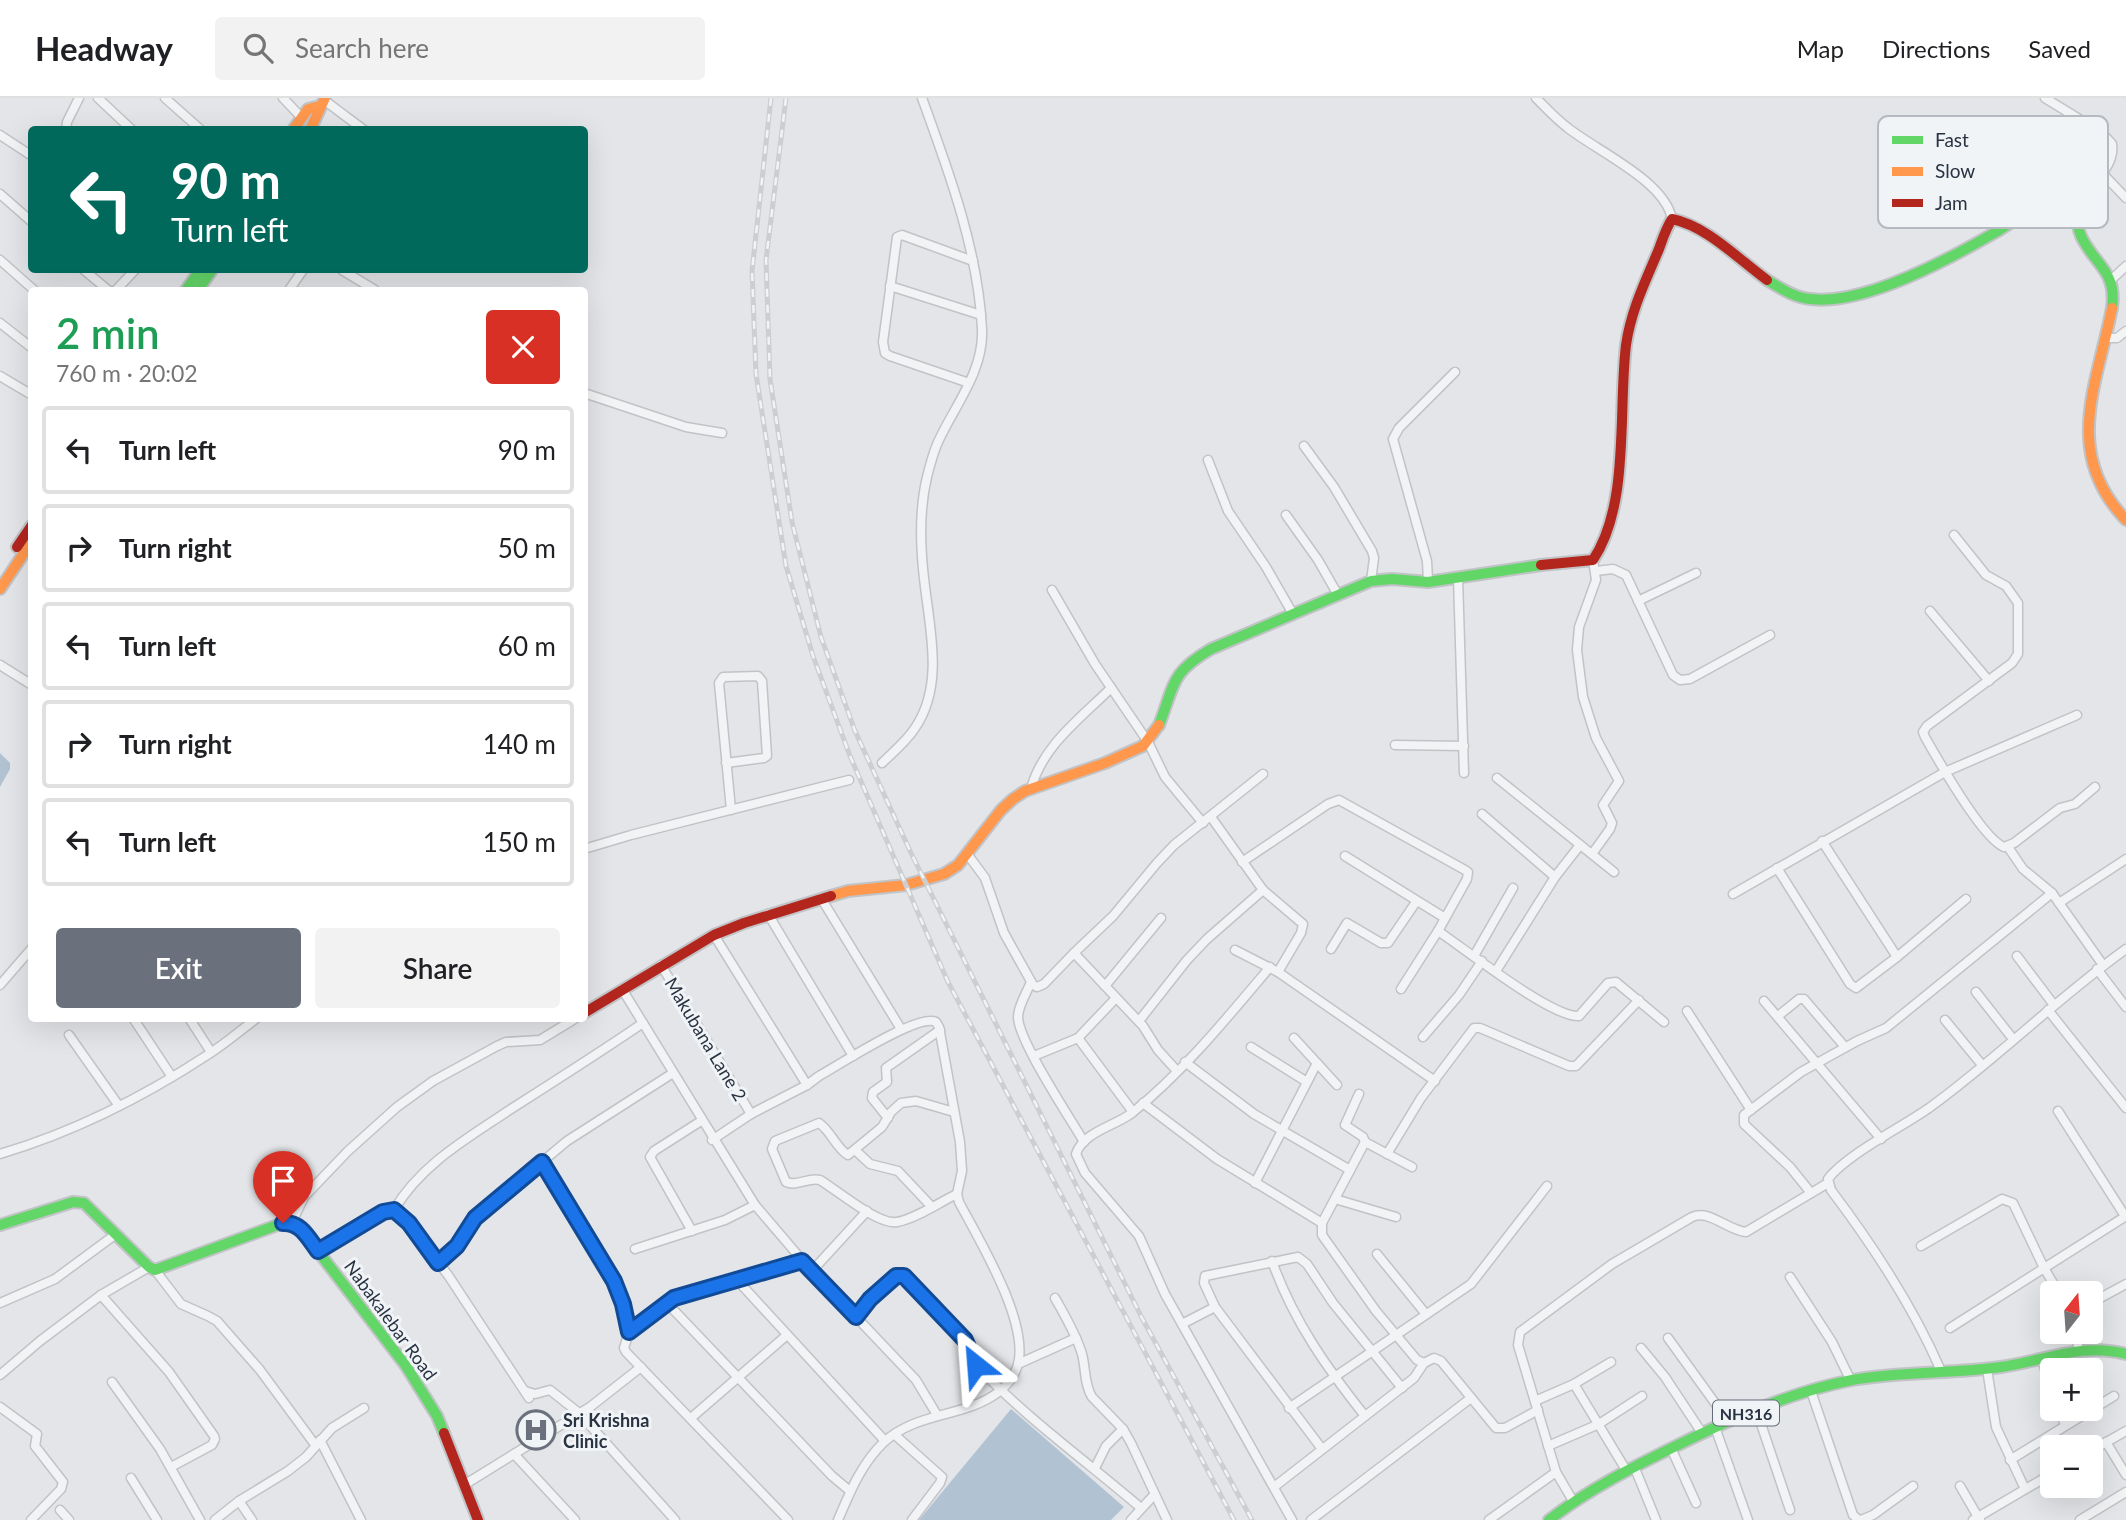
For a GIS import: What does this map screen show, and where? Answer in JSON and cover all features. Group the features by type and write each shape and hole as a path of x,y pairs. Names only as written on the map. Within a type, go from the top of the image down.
{"main road":[{"path":"296,126 308,108 323,102"},
{"path":"313,126 323,102"},
{"path":"588,1010 714,936 768,914 848,891 896,886 944,874 968,855 1001,810 1013,799 1031,789 1136,751 1149,741 1160,724 1175,678 1188,664 1211,649 1371,582 1392,579 1427,582 1533,566 1594,566 1613,510 1630,322 1638,296 1672,219 1682,220 1696,227 1785,292 1805,299 1827,300 1854,295 1900,278 2002,228"},
{"path":"2079,228 2081,238 2111,280 2113,300 2088,405 2088,444 2093,466 2107,495 2126,520"},
{"path":"0,571 28,531"},
{"path":"0,589 28,547"},
{"path":"0,1225 78,1202 90,1208 152,1269 292,1222"},
{"name":"Nabakalebar Road","path":"292,1222 302,1229 406,1366 423,1393 437,1416 478,1520"},
{"name":"NH316","path":"2046,1358 2078,1349 2109,1349 2125,1353"},
{"name":"NH316","path":"1549,1520 1573,1501 1630,1468 1756,1409 1811,1391 1851,1381 1987,1369 2040,1359"}],"street":[{"path":"66,126 79,98"},
{"path":"98,98 128,126"},
{"path":"165,98 196,126"},
{"path":"283,98 302,118"},
{"path":"881,763 905,741 915,727 926,702 933,652 921,546 920,517 924,490 935,448 969,383 982,345 981,315 973,261 945,164 922,98"},
{"path":"1536,98 1566,127 1653,188 1668,206 1672,219"},
{"path":"2045,98 2073,116"},
{"path":"323,102 358,126"},
{"path":"0,135 28,153"},
{"path":"2108,138 2112,144 2112,159 2108,165"},
{"path":"2108,179 2126,198"},
{"path":"0,194 28,218"},
{"path":"969,383 885,353 883,342 896,240 900,235 973,261"},
{"path":"0,260 31,287"},
{"path":"2111,280 2126,267"},
{"path":"88,273 104,287"},
{"path":"119,287 132,273"},
{"path":"347,273 370,287"},
{"path":"890,286 981,315"},
{"path":"0,323 28,345"},
{"path":"2106,338 2117,338 2126,331"},
{"path":"1427,582 1427,561 1393,439 1399,428 1455,372"},
{"path":"0,376 28,393"},
{"path":"588,394 686,427 722,433"},
{"path":"1304,446 1334,488 1372,551 1374,558 1371,582"},
{"path":"1208,460 1228,511 1266,567 1293,614"},
{"path":"1286,515 1318,560 1338,595"},
{"path":"1954,535 1986,575 2006,586 2018,603 2018,654 2012,663 1925,729 1925,737 1945,772 1994,841 2008,846 2023,869 2059,903 2126,1007"},
{"path":"1592,854 1610,829 1611,818 1603,805 1604,799 1617,787 1619,781 1596,738 1583,698 1577,650 1579,626 1594,589 1594,566 1621,571 1626,575 1673,675 1680,680 1690,679 1770,635"},
{"path":"1638,601 1696,573"},
{"path":"1458,578 1464,773"},
{"path":"1052,590 1111,688 1149,741 1165,777 1203,823"},
{"path":"1930,611 1989,681"},
{"path":"0,665 28,682"},
{"path":"726,763 767,756 762,681 758,676 723,677 719,683 726,763 731,810"},
{"path":"1031,789 1039,765 1050,750 1111,688"},
{"path":"1733,894 1945,772 2077,715"},
{"path":"1395,745 1464,746"},
{"path":"968,855 985,878 999,922 1031,982 1040,987 1113,916 1174,845 1264,774"},
{"path":"1497,778 1614,872"},
{"path":"588,848 849,780"},
{"path":"2008,846 2060,808 2075,804 2095,787"},
{"path":"1242,862 1328,804 1339,800 1468,872 1438,931 1401,989"},
{"path":"1482,814 1555,877"},
{"path":"1211,817 1263,890 1303,924 1301,933 1274,970 1177,1071 1133,1112 1084,1142 1078,1149 1077,1160 1101,1194 1139,1236 1165,1294 1292,1520"},
{"path":"1822,841 1897,957"},
{"path":"1496,971 1555,877 1580,845"},
{"path":"1345,856 1445,918"},
{"path":"2059,903 2126,859"},
{"path":"1777,867 1852,987 1860,987 1966,899"},
{"path":"1423,1037 1459,995 1513,888"},
{"path":"1139,1021 1187,960 1263,890"},
{"path":"1811,1193 1790,1167 1744,1124 1742,1118 1817,1062 1886,1028 2052,894"},
{"path":"821,898 901,1029"},
{"path":"1331,949 1347,923 1381,943 1388,943 1416,902"},
{"path":"768,914 853,1056"},
{"path":"1105,986 1161,918"},
{"path":"1438,931 1544,1003 1576,1017 1612,982 1621,984 1664,1022"},
{"path":"714,936 807,1085"},
{"path":"1573,1501 1556,1472 1518,1345 1518,1338 1525,1327 1612,1264 1698,1214 1746,1232 1828,1183 1830,1175 1930,1107 2100,967 2126,949"},
{"path":"1235,950 1274,970 1434,1081"},
{"path":"0,985 28,953"},
{"path":"1074,953 1139,1021 1158,1050 1177,1071"},
{"path":"2017,957 2051,1008 2126,1108"},
{"name":"Makubana Lane 2","path":"661,965 751,1114"},
{"path":"1031,982 1018,1019 1034,1056 1084,1142"},
{"path":"622,989 712,1140 755,1205 802,1261 916,1380 937,1415"},
{"path":"1976,992 2013,1039"},
{"path":"1034,1056 1078,1038 1116,998"},
{"path":"1778,1016 1799,999 1804,999 1845,1047"},
{"path":"1387,1154 1421,1098 1477,1027 1569,1066 1576,1066 1639,1000"},
{"path":"1764,1001 1881,1139"},
{"path":"1687,1011 1751,1110"},
{"path":"712,1140 751,1114 807,1085 901,1029 932,1019 936,1022 940,1030 961,1164 957,1194 959,1202 1009,1301 1017,1328 1020,1357 1010,1382 986,1401 923,1420 885,1441 861,1471 838,1520"},
{"path":"1945,1020 1982,1065"},
{"path":"136,1022 172,1077"},
{"path":"192,1022 211,1052"},
{"path":"0,1154 119,1106 211,1052 249,1022"},
{"path":"292,1222 304,1197 348,1150 397,1107 433,1082 497,1046 506,1042 540,1040 569,1022"},
{"path":"318,1251 383,1212 394,1210 414,1180 437,1160 642,1023"},
{"path":"888,1118 872,1098 873,1092 887,1082 886,1068 940,1030"},
{"path":"69,1035 119,1106"},
{"path":"1078,1038 1133,1112"},
{"path":"1294,1038 1337,1085"},
{"path":"1251,1047 1307,1082"},
{"path":"1185,1062 1225,1094 1350,1170"},
{"path":"1255,1183 1317,1063"},
{"path":"438,1263 457,1246 475,1218 567,1140 673,1073"},
{"path":"1360,1094 1345,1125 1363,1137 1365,1142 1412,1167"},
{"path":"954,1112 908,1101 895,1107 888,1118 855,1150 846,1155 819,1124 775,1141 772,1146 786,1182 793,1184 811,1179 820,1180 881,1220 896,1222 957,1194"},
{"path":"1143,1104 1217,1159 1322,1223"},
{"path":"1951,1328 2126,1216 2058,1111"},
{"path":"692,1231 650,1157 654,1151 701,1121"},
{"path":"1365,1142 1322,1223 1322,1235 1396,1335 1417,1360 1424,1363"},
{"path":"855,1150 870,1164 898,1171 931,1206"},
{"path":"542,1162 614,1281 623,1304 629,1332 624,1348 788,1520"},
{"path":"1828,1183 1909,1306 1941,1371"},
{"path":"1290,1408 1471,1283 1547,1186"},
{"path":"1335,1199 1396,1217"},
{"path":"1921,1246 2006,1199 2013,1203 2052,1281"},
{"path":"635,1250 725,1220 755,1205"},
{"path":"394,1210 409,1223 438,1263 527,1394 550,1390 579,1413 675,1520"},
{"path":"812,1271 867,1211"},
{"path":"0,1303 55,1279 116,1234"},
{"path":"1377,1254 1425,1313"},
{"path":"1322,1449 1215,1307 1204,1283 1205,1276 1293,1257 1307,1264 1333,1304 1402,1388"},
{"path":"629,1332 667,1303 683,1295 802,1261"},
{"path":"1272,1261 1296,1318 1334,1378 1364,1416"},
{"path":"0,1375 101,1295 152,1269 181,1304 216,1321 260,1370 318,1443 361,1520"},
{"path":"856,1317 896,1276 904,1276 961,1336 968,1346 972,1360 1002,1390 1141,1508"},
{"path":"1790,1277 1832,1342 1851,1381"},
{"path":"738,1281 885,1441"},
{"path":"2104,1296 2126,1284"},
{"path":"101,1295 169,1372 214,1436 212,1445 171,1467"},
{"path":"1055,1298 1076,1338 1088,1391 1123,1429 1167,1520"},
{"path":"667,1303 832,1476 850,1490"},
{"path":"1182,1324 1215,1307"},
{"path":"691,1418 787,1335"},
{"path":"1018,1364 1076,1338"},
{"path":"1668,1338 1728,1421"},
{"path":"2078,1344 2078,1349"},
{"path":"1641,1348 1665,1377 1702,1433"},
{"path":"1274,1487 1402,1388 1414,1378 1424,1363 1434,1358 1441,1361 1492,1424 1500,1429 1538,1410"},
{"path":"1535,1401 1574,1384 1611,1362"},
{"path":"464,1485 603,1398 641,1367"},
{"path":"1987,1369 1996,1427 2025,1489"},
{"path":"113,1382 171,1467 200,1520"},
{"path":"1574,1384 1630,1468 1656,1520"},
{"path":"1811,1391 1853,1514 1860,1520 1875,1517 1913,1486"},
{"path":"1548,1446 1599,1424 1642,1396"},
{"path":"2010,1460 2115,1396"},
{"path":"1311,1520 1471,1398"},
{"path":"0,1408 37,1434 35,1446 63,1482 61,1489 31,1520"},
{"path":"215,1520 239,1501 288,1471 339,1423 364,1408"},
{"path":"1756,1409 1790,1510"},
{"path":"1715,1427 1748,1520"},
{"path":"1095,1468 1110,1441 1123,1429"},
{"path":"2103,1444 2126,1432"},
{"path":"895,1435 942,1476 940,1483 912,1520"},
{"path":"2106,1442 2126,1475"},
{"path":"1671,1448 1696,1503"},
{"path":"514,1454 575,1520"},
{"path":"1489,1520 1556,1472"},
{"path":"131,1478 157,1520"},
{"path":"1960,1486 1977,1519 2040,1480"},
{"path":"2080,1520 2126,1492"},
{"path":"1131,1520 1154,1495"},
{"path":"239,1501 252,1520"},
{"path":"60,1510 69,1520"}],"water":[{"path":"0,753 10,763 10,769 0,787"},
{"path":"1011,1409 1124,1507 1111,1520 919,1520"}],"railway":[{"path":"771,98 752,271 756,374 786,566 813,656 850,756 948,982 1234,1520"},
{"path":"786,98 766,260 770,379 792,522 821,637 855,731 911,853 1142,1318 1252,1520"}],"traffic: fast":[{"path":"1767,280 1799,297 1832,299 1856,295 1907,278 2002,228"},
{"path":"2078,228 2088,249 2109,278 2112,286 2112,308"},
{"path":"188,287 198,273"},
{"path":"200,287 210,273"},
{"path":"1159,725 1176,681 1198,657 1371,581 1392,579 1428,582 1541,565"},
{"path":"0,1225 73,1202 84,1203 155,1270 292,1222 301,1229 406,1366 437,1416 444,1433"},
{"path":"1549,1520 1596,1488 1661,1453 1741,1416 1807,1391 1870,1377 2001,1367 2079,1351 2126,1354"}],"traffic: slow":[{"path":"312,126 325,98"},
{"path":"296,126 308,109 320,106"},
{"path":"2112,308 2093,391 2089,444 2095,469 2106,495 2126,520"},
{"path":"0,589 28,547"},
{"path":"831,896 848,891 906,885 944,874 958,865 1001,810 1013,799 1025,791 1105,763 1143,746 1159,725"}],"traffic: jam":[{"path":"1541,565 1593,560 1605,538 1618,485 1628,332 1672,219 1710,236 1767,280"},
{"path":"17,547 28,531"},
{"path":"588,1011 714,935 831,896"},
{"path":"444,1433 478,1520"}],"place":[{"name":"Sri Krishna Clinic","path":"536,1430"}],"route":[{"path":"283,1223 292,1222 302,1229 318,1251 383,1212 394,1210 409,1223 438,1263 453,1251 475,1218 542,1162 620,1292 629,1332 674,1298 802,1261 856,1317 870,1299 896,1276 904,1276 965,1340 976,1365"}]}
